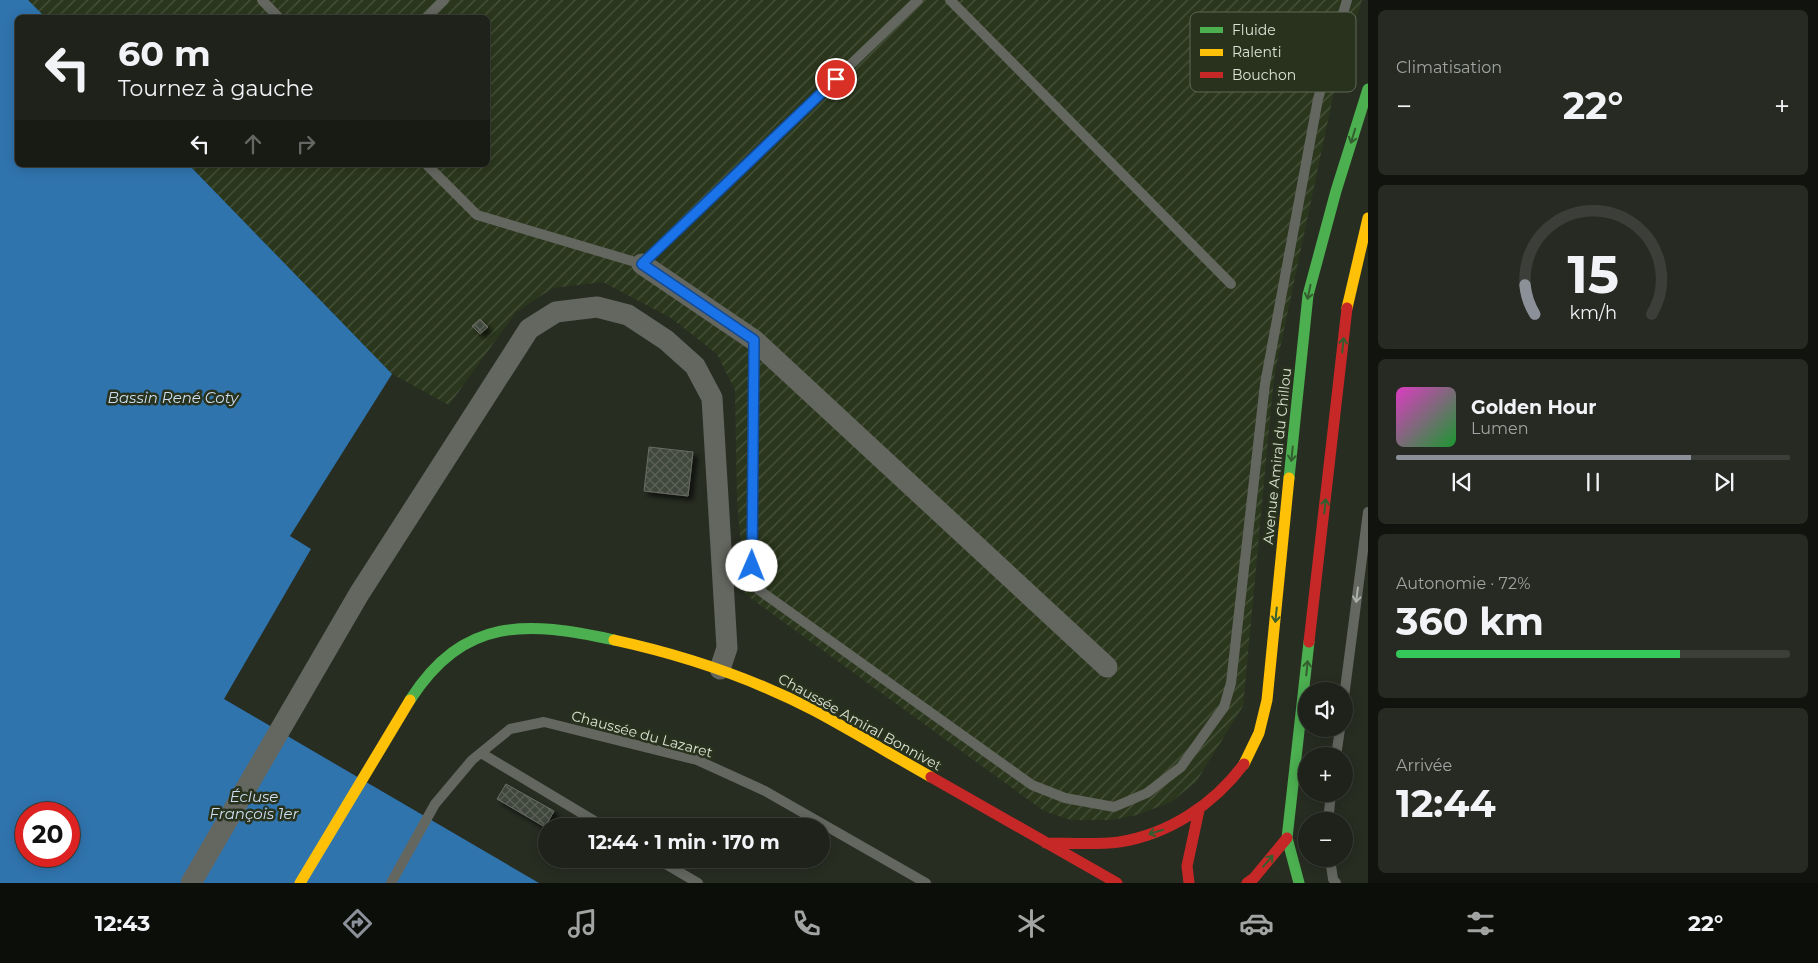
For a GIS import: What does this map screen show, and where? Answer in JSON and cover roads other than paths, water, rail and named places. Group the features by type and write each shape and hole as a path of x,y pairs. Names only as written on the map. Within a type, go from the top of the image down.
{"street":[{"name":"Avenue Amiral du Chillou","path":"1044,843 1128,840 1163,830 1199,810 1228,783 1244,764 1262,726 1267,700 1308,295 1336,191 1368,90"},
{"path":"1299,883 1287,838 1348,306 1368,218"},
{"path":"642,264 754,340 1107,667"},
{"path":"191,883 359,594 529,329 556,312 597,307 628,316 666,340 695,366 712,398 727,648 720,669"},
{"name":"Chaussée Amiral Bonnivet","path":"300,883 421,685 437,666 473,639 520,628 546,629 607,638 684,657 720,669 776,692 814,711 1117,883"},
{"path":"1189,883 1187,866 1199,810"},
{"path":"1247,883 1254,878 1287,838"}],"lane":[{"path":"262,0 276,15"},
{"path":"429,15 444,0"},
{"path":"429,167 477,215 642,264 918,0"},
{"path":"950,0 1230,284"},
{"path":"1343,12 1347,0"},
{"path":"754,340 752,566 759,590 1032,785 1064,798 1114,807 1147,793 1182,767 1224,707 1231,683 1265,384 1320,92"},
{"path":"1346,682 1364,576 1368,512"},
{"name":"Chaussée du Lazaret","path":"391,883 435,804 472,760 510,729 544,722 698,760 765,791 926,883"},
{"path":"481,753 590,818"},
{"path":"1331,867 1333,879 1336,883"},
{"path":"672,868 698,883"}],"water":[{"name":"Bassin René Coty","path":"0,0 28,0 43,15 15,15 15,167 191,167 392,374 290,536 311,549 224,699 539,883 0,883"}],"water label":[{"name":"Écluse François 1er","path":"254,806"}]}
